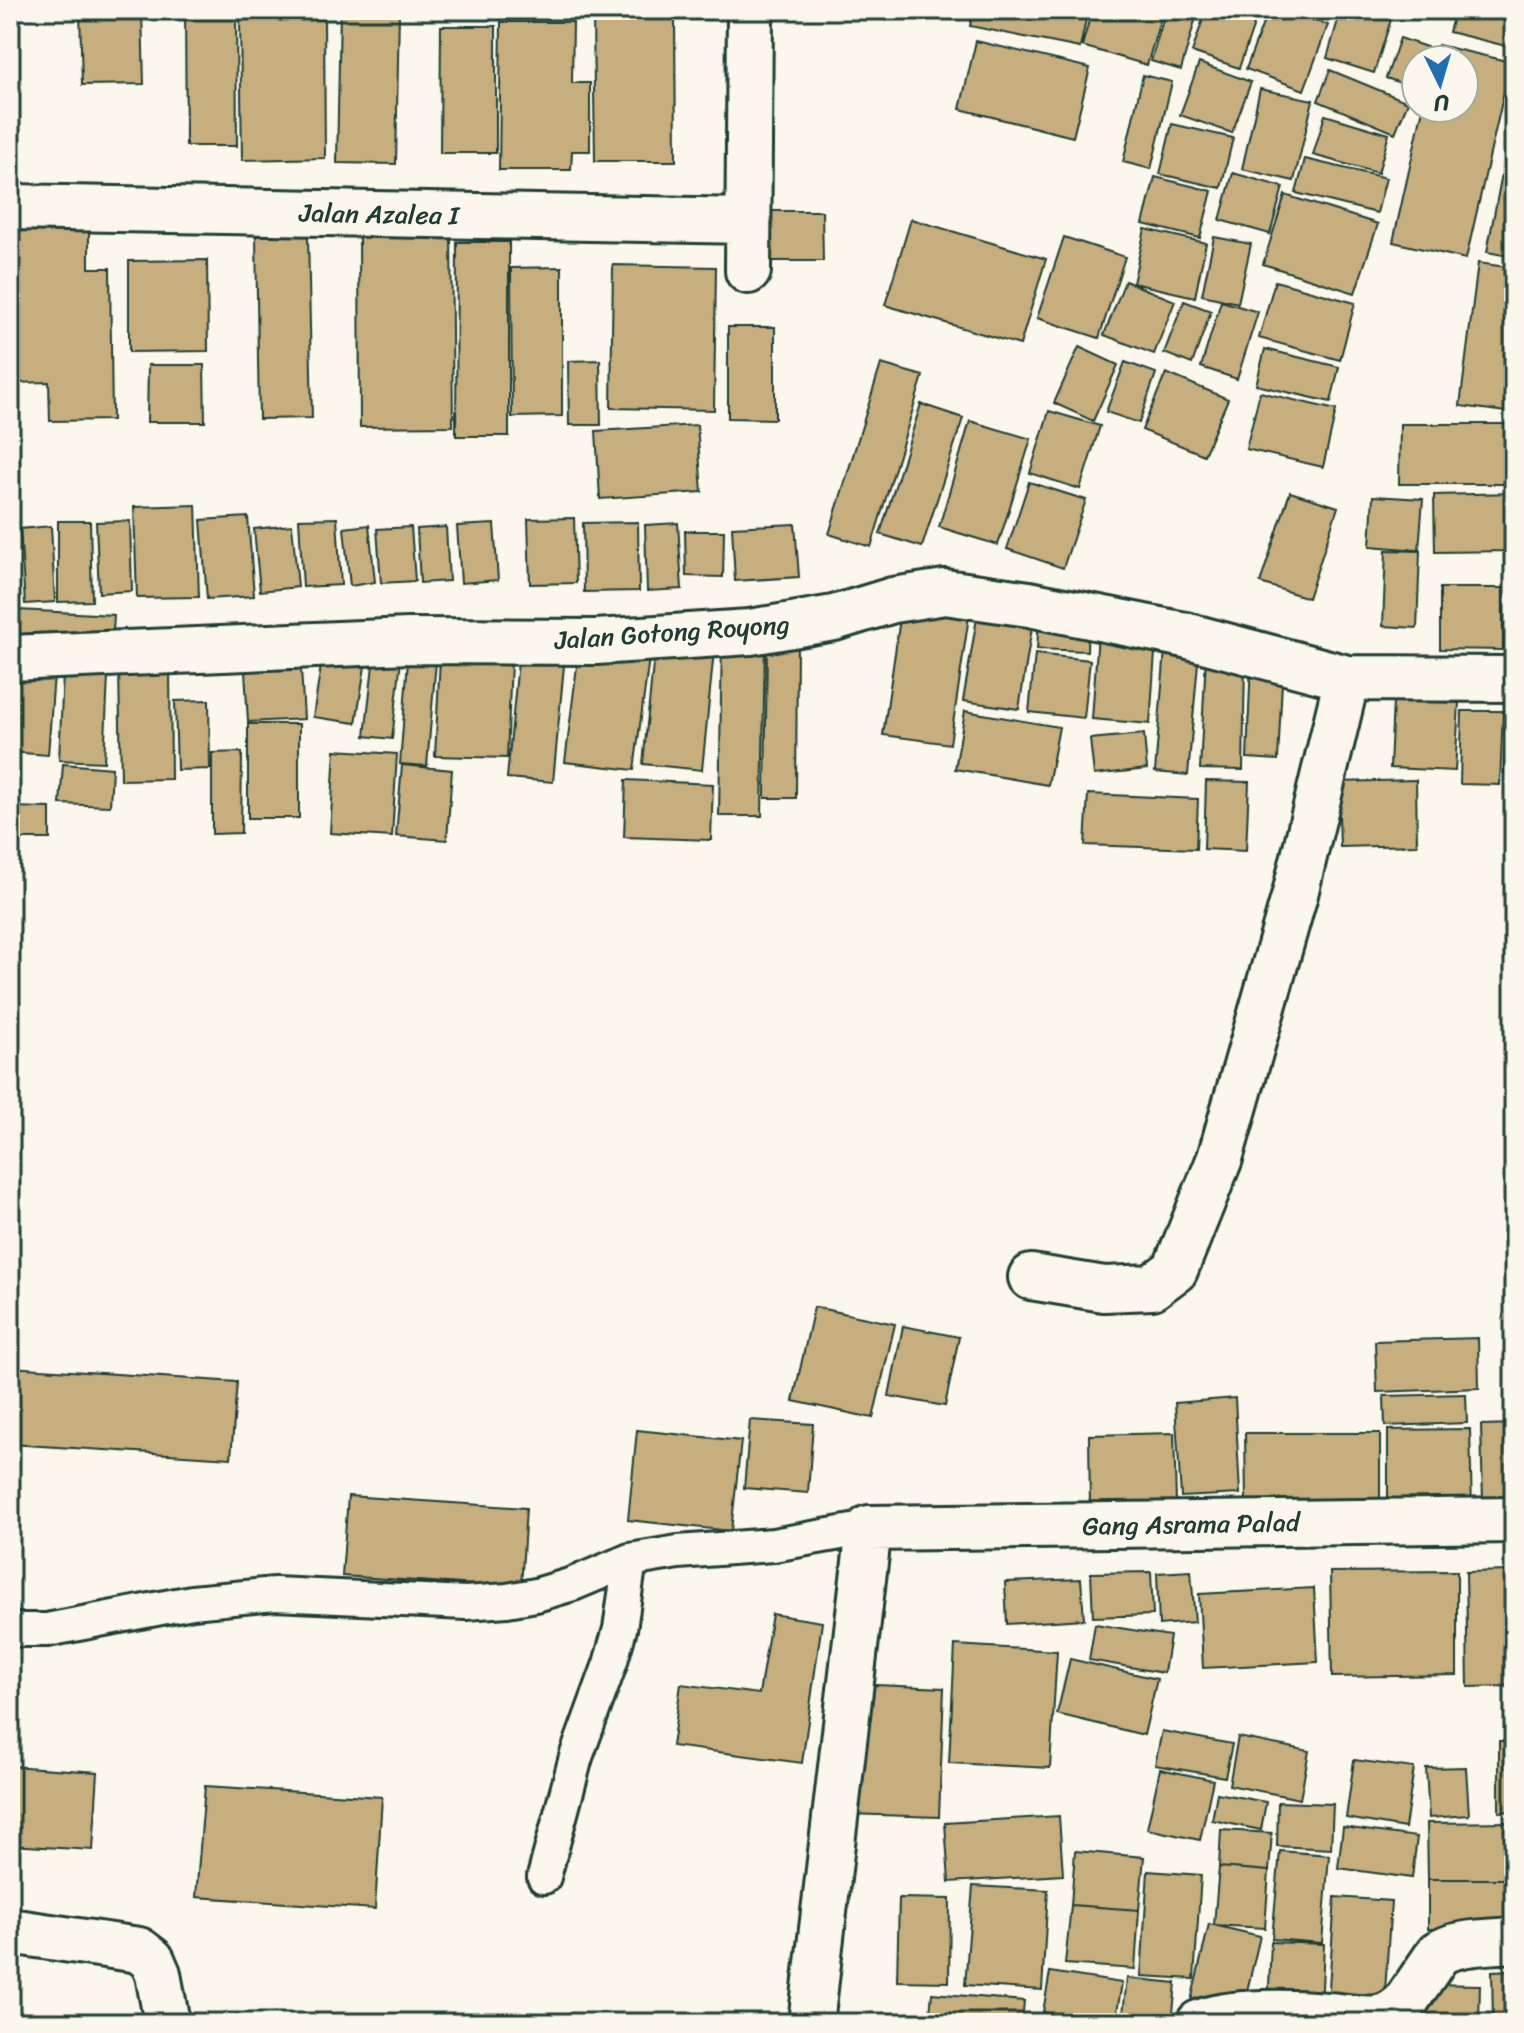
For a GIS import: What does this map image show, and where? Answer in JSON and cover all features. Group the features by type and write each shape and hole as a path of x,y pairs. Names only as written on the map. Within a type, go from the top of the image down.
{"street":[{"path":"748,271 750,10"},
{"name":"Jalan Azalea I","path":"10,207 748,221"},
{"name":"Jalan Gotong Royong","path":"10,658 408,641 596,642 750,632 834,618 893,600 945,592 1029,604 1185,635 1347,678 1514,679"},
{"path":"1031,1277 1104,1289 1152,1287 1175,1270 1220,1158 1295,894 1347,678"},
{"name":"Gang Asrama Palad","path":"869,1528 1514,1520"},
{"path":"811,2023 869,1528"},
{"path":"10,1931 139,1950 152,1960 158,1974 167,2023"},
{"path":"1199,2023 1224,2015 1311,2013 1383,2017 1404,2004 1443,1950 1514,1940"}],"lane":[{"path":"10,1630 47,1630 192,1602 249,1595 466,1603 507,1600 573,1584 630,1560 678,1552 773,1545 869,1528"},
{"path":"544,1877 576,1757 620,1629 630,1560"}],"building":[{"path":"80,10 142,10 144,84 82,85"},
{"path":"185,10 236,10 237,146 186,146"},
{"path":"340,10 399,10 396,164 337,163"},
{"path":"973,10 1088,10 1080,48 970,26"},
{"path":"1092,10 1163,10 1147,65 1082,46"},
{"path":"1166,10 1198,10 1181,70 1151,61"},
{"path":"1206,10 1259,10 1239,68 1192,52"},
{"path":"1268,10 1286,10 1328,25 1304,90 1246,69"},
{"path":"1341,10 1394,10 1374,73 1327,58"},
{"path":"1455,10 1514,10 1514,48 1449,32"},
{"path":"675,17 676,161 595,161 593,18"},
{"path":"324,18 325,158 242,160 240,19"},
{"path":"501,22 573,22 572,83 590,83 590,151 572,151 571,170 499,170"},
{"path":"441,26 496,26 496,153 440,153"},
{"path":"1400,38 1418,44 1400,44 1400,83 1386,78"},
{"path":"976,41 1090,68 1073,137 960,109"},
{"path":"10,47 17,47 15,121 10,121"},
{"path":"1480,55 1511,62 1466,259 1393,242 1419,124 1480,124"},
{"path":"1199,63 1251,82 1232,133 1180,115"},
{"path":"1330,70 1400,99 1400,121 1395,133 1318,101"},
{"path":"1143,75 1172,82 1151,169 1123,162"},
{"path":"1260,89 1313,100 1294,181 1242,169"},
{"path":"1325,115 1389,134 1378,173 1313,155"},
{"path":"1172,124 1233,138 1221,188 1160,174"},
{"path":"1511,126 1514,127 1514,257 1487,252"},
{"path":"1305,159 1386,178 1377,213 1296,193"},
{"path":"1233,173 1283,187 1270,234 1220,220"},
{"path":"1155,177 1212,191 1200,238 1143,224"},
{"path":"1285,195 1378,224 1355,293 1263,264"},
{"path":"766,211 822,211 823,261 766,261"},
{"path":"911,219 1046,259 1020,345 885,305"},
{"path":"89,226 89,268 110,268 112,420 50,421 49,382 11,383 10,227"},
{"path":"1145,229 1206,243 1195,297 1133,283"},
{"path":"451,233 453,426 360,427 359,234"},
{"path":"308,235 312,418 259,419 256,236"},
{"path":"1064,237 1125,257 1099,338 1037,318"},
{"path":"1214,237 1251,244 1238,303 1202,295"},
{"path":"457,242 509,242 509,436 456,436"},
{"path":"207,260 208,351 129,352 129,261"},
{"path":"1478,263 1514,268 1514,413 1460,406"},
{"path":"613,265 716,267 714,410 611,408"},
{"path":"562,267 562,416 512,417 511,268"},
{"path":"1125,281 1175,301 1154,354 1104,335"},
{"path":"1275,281 1355,303 1340,360 1259,338"},
{"path":"1184,301 1211,311 1192,364 1164,353"},
{"path":"1221,301 1258,312 1237,379 1201,367"},
{"path":"728,327 775,327 775,419 728,418"},
{"path":"1079,347 1118,365 1093,421 1054,403"},
{"path":"1265,349 1339,367 1331,402 1256,385"},
{"path":"600,360 601,425 569,425 568,361"},
{"path":"1125,362 1156,373 1139,423 1106,412"},
{"path":"881,364 923,376 871,547 829,534"},
{"path":"148,365 204,365 205,422 147,422"},
{"path":"1166,373 1228,399 1204,455 1142,430"},
{"path":"1260,392 1336,410 1323,467 1246,449"},
{"path":"921,404 963,418 922,547 880,534"},
{"path":"1049,411 1100,426 1080,489 1030,473"},
{"path":"970,421 1031,439 998,545 939,527"},
{"path":"1400,424 1514,424 1514,484 1399,484"},
{"path":"697,425 702,492 600,499 596,431"},
{"path":"1029,482 1086,500 1063,568 1007,549"},
{"path":"1290,492 1338,507 1308,598 1260,583"},
{"path":"1514,493 1514,551 1435,552 1434,495"},
{"path":"1373,496 1423,499 1419,550 1370,546"},
{"path":"196,505 199,597 137,598 134,507"},
{"path":"248,517 254,596 207,599 201,520"},
{"path":"337,518 341,585 303,587 299,519"},
{"path":"574,518 576,583 530,584 528,519"},
{"path":"58,521 90,521 92,601 58,602"},
{"path":"130,521 132,591 99,593 96,522"},
{"path":"638,522 639,591 584,592 583,523"},
{"path":"678,523 682,589 647,591 645,525"},
{"path":"494,524 498,580 461,583 457,526"},
{"path":"795,524 799,577 735,581 732,527"},
{"path":"292,525 298,587 260,591 254,529"},
{"path":"369,525 375,582 350,586 344,528"},
{"path":"51,526 55,602 25,604 20,529"},
{"path":"411,527 415,581 381,583 377,529"},
{"path":"446,527 449,581 420,583 417,529"},
{"path":"685,531 724,531 723,577 686,576"},
{"path":"10,534 13,534 15,602 10,603"},
{"path":"1386,550 1420,551 1417,628 1383,626"},
{"path":"1514,560 1514,654 1511,654"},
{"path":"1440,588 1503,588 1503,650 1440,649"},
{"path":"902,605 969,616 950,744 883,735"},
{"path":"18,610 114,615 112,649 16,644"},
{"path":"978,612 1033,621 1019,709 963,701"},
{"path":"1039,617 1088,619 1087,651 1037,649"},
{"path":"1098,633 1156,638 1150,724 1092,719"},
{"path":"722,638 765,638 762,816 719,816"},
{"path":"767,641 797,642 796,798 765,798"},
{"path":"655,645 714,651 702,770 643,764"},
{"path":"409,647 437,649 427,766 400,764"},
{"path":"1165,649 1199,651 1188,775 1155,772"},
{"path":"579,650 649,658 634,770 565,762"},
{"path":"300,651 304,719 248,722 244,654"},
{"path":"519,651 565,655 553,782 507,778"},
{"path":"323,653 366,660 356,723 313,717"},
{"path":"1035,654 1090,660 1084,718 1029,712"},
{"path":"374,656 401,660 392,739 365,736"},
{"path":"1206,657 1245,661 1243,770 1200,769"},
{"path":"440,658 511,661 507,758 435,756"},
{"path":"1251,662 1283,663 1278,760 1247,758"},
{"path":"119,669 170,669 171,779 121,780"},
{"path":"10,671 54,674 48,755 10,752"},
{"path":"63,674 108,676 104,762 59,760"},
{"path":"209,700 210,769 177,770 175,701"},
{"path":"1393,700 1459,703 1455,771 1390,768"},
{"path":"965,711 1059,727 1048,785 955,769"},
{"path":"1462,711 1503,711 1500,785 1460,784"},
{"path":"1506,722 1514,723 1514,774 1504,773"},
{"path":"248,724 299,724 299,818 248,818"},
{"path":"1144,734 1147,769 1094,775 1090,739"},
{"path":"335,750 397,754 392,837 330,833"},
{"path":"242,752 241,833 212,834 212,753"},
{"path":"63,764 112,768 110,806 60,804"},
{"path":"402,765 452,770 447,840 396,836"},
{"path":"626,780 713,784 711,840 624,837"},
{"path":"1416,780 1417,845 1340,847 1338,782"},
{"path":"1206,781 1249,782 1246,851 1204,849"},
{"path":"1088,794 1198,799 1196,849 1085,845"},
{"path":"10,807 50,808 50,839 10,839"},
{"path":"814,1307 895,1324 873,1418 793,1401"},
{"path":"903,1326 959,1337 945,1406 889,1396"},
{"path":"1478,1338 1479,1388 1377,1392 1375,1341"},
{"path":"10,1367 237,1382 231,1458 10,1444"},
{"path":"1466,1394 1467,1423 1385,1426 1384,1396"},
{"path":"1235,1398 1240,1494 1181,1497 1175,1403"},
{"path":"750,1420 813,1424 808,1493 744,1488"},
{"path":"1514,1424 1514,1502 1483,1502 1481,1425"},
{"path":"1470,1429 1472,1511 1388,1512 1388,1430"},
{"path":"637,1430 741,1441 731,1531 628,1520"},
{"path":"1174,1433 1176,1503 1090,1505 1089,1435"},
{"path":"1245,1433 1380,1433 1380,1503 1246,1503"},
{"path":"348,1496 526,1508 521,1588 342,1576"},
{"path":"1191,1571 1195,1622 1159,1625 1157,1573"},
{"path":"1457,1571 1457,1675 1332,1677 1330,1572"},
{"path":"1514,1571 1514,1686 1468,1687 1466,1572"},
{"path":"1151,1572 1153,1615 1093,1617 1091,1573"},
{"path":"1081,1579 1084,1619 1007,1624 1005,1582"},
{"path":"1314,1588 1318,1662 1203,1668 1199,1594"},
{"path":"772,1614 822,1622 802,1763 672,1746 681,1684 759,1694"},
{"path":"1095,1624 1170,1636 1164,1673 1089,1660"},
{"path":"955,1645 1057,1651 1050,1768 949,1763"},
{"path":"1070,1659 1157,1679 1144,1735 1057,1714"},
{"path":"853,1684 944,1688 939,1817 848,1814"},
{"path":"1162,1731 1232,1744 1225,1777 1155,1765"},
{"path":"1238,1737 1309,1751 1300,1799 1229,1785"},
{"path":"1499,1741 1514,1741 1514,1811 1499,1812"},
{"path":"1354,1760 1414,1768 1405,1828 1346,1818"},
{"path":"10,1766 98,1772 93,1850 10,1845"},
{"path":"1466,1767 1469,1815 1429,1818 1426,1768"},
{"path":"1160,1769 1213,1780 1200,1840 1147,1829"},
{"path":"205,1786 382,1797 375,1909 196,1897"},
{"path":"1217,1793 1266,1802 1261,1830 1212,1820"},
{"path":"1278,1802 1333,1804 1331,1849 1277,1846"},
{"path":"1059,1816 1063,1875 949,1882 945,1823"},
{"path":"1514,1822 1514,1879 1428,1879 1427,1823"},
{"path":"1343,1827 1417,1837 1412,1878 1338,1868"},
{"path":"1221,1830 1272,1833 1269,1871 1219,1867"},
{"path":"1075,1851 1144,1857 1139,1910 1071,1905"},
{"path":"1280,1851 1329,1855 1322,1943 1272,1939"},
{"path":"1219,1867 1269,1871 1265,1928 1214,1925"},
{"path":"1148,1871 1201,1875 1194,1979 1141,1976"},
{"path":"1428,1879 1514,1879 1514,1929 1428,1929"},
{"path":"973,1886 1048,1890 1042,1990 965,1985"},
{"path":"1335,1897 1391,1901 1384,2007 1328,2003"},
{"path":"899,1898 950,1899 949,1982 897,1981"},
{"path":"1071,1905 1139,1910 1135,1969 1065,1964"},
{"path":"1209,1924 1260,1936 1242,2012 1191,2001"},
{"path":"1271,1942 1324,1944 1321,2010 1268,2008"},
{"path":"1514,1970 1514,2023 1493,2023 1492,1971"},
{"path":"1050,1972 1122,1983 1115,2023 1043,2012"},
{"path":"1127,1978 1176,1983 1172,2023 1122,2023"},
{"path":"1424,1984 1480,1985 1479,2023 1424,2023"},
{"path":"932,1993 1024,2001 1022,2023 929,2023"},
{"path":"1043,2012 1110,2023 1042,2023"}]}
